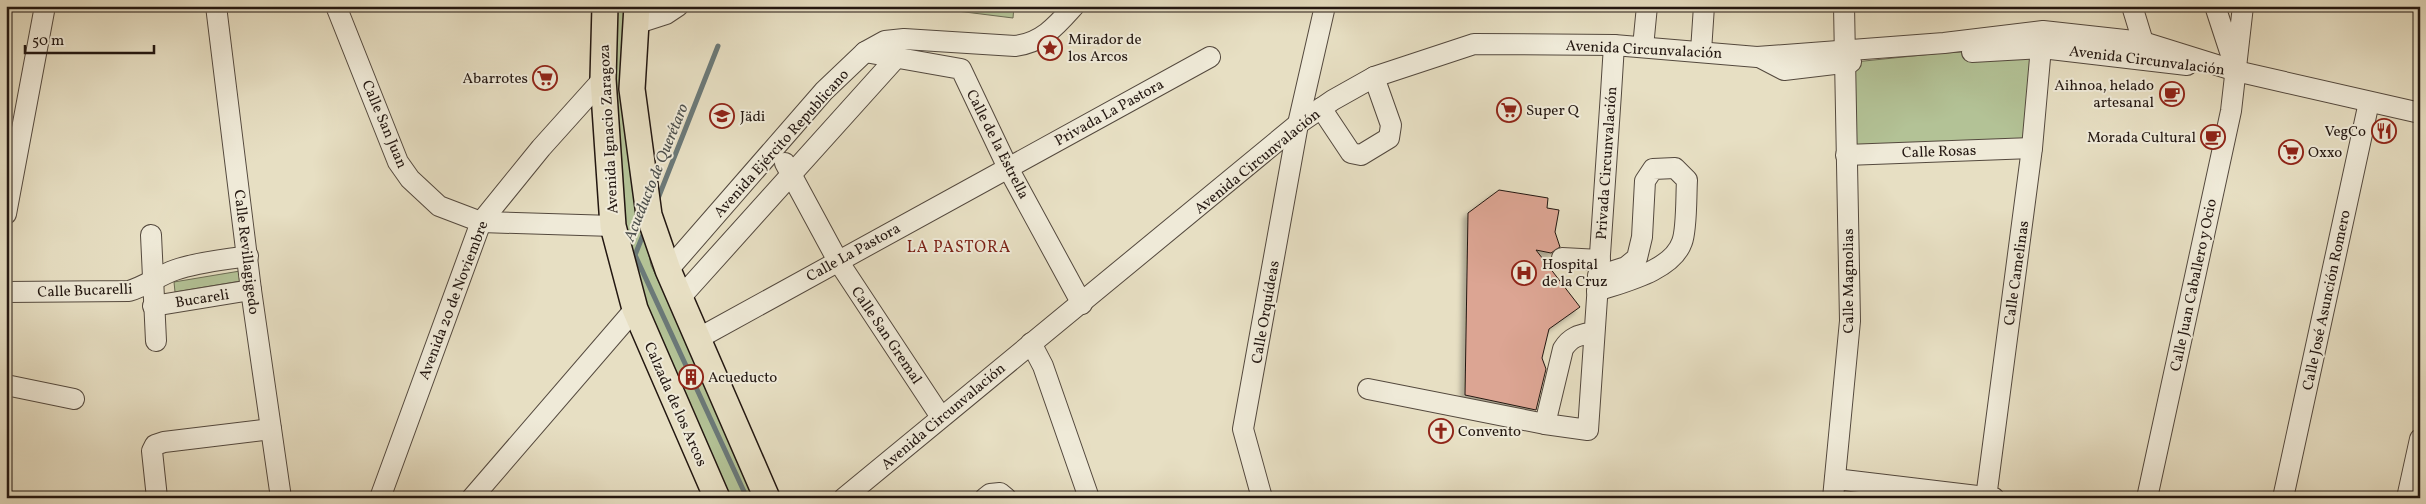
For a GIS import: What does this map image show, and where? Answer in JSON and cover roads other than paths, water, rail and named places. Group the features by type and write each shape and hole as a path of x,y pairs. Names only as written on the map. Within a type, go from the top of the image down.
{"main road":[{"name":"Avenida Ignacio Zaragoza","path":"605,6 603,79 613,226 634,310"},
{"name":"Avenida Ignacio Zaragoza","path":"636,15 632,89 650,216 668,270"},
{"path":"668,270 767,498"},
{"name":"Calzada de los Arcos","path":"634,310 716,498"}],"street":[{"path":"6,214 45,6"},
{"name":"Calle Revillagigedo","path":"216,6 251,290 281,498"},
{"name":"Calle San Juan","path":"336,6 398,162 410,179 439,206 481,222 613,226"},
{"path":"636,15 666,14 678,6"},
{"name":"Avenida Ejército Republicano","path":"668,270 824,91 865,52 885,41 904,39 1015,46 1026,44 1053,29 1074,6"},
{"name":"Calle Orquídeas","path":"1262,498 1243,429 1298,124 1325,6"},
{"path":"1643,47 1646,6"},
{"path":"1701,50 1704,6"},
{"name":"Calle Magnolias","path":"1834,489 1850,321 1844,6"},
{"path":"2132,6 2143,42"},
{"path":"2215,6 2236,71 2420,113"},
{"name":"Calle Juan Caballero y Ocio","path":"2147,498 2231,111 2243,6"},
{"name":"Avenida Circunvalación","path":"2042,40 2236,71"},
{"name":"Avenida Circunvalación","path":"844,498 1031,343 1082,304 1298,124 1321,108 1374,77 1474,44 1614,45 1701,50 1757,56 1845,56 1944,43 2042,40 2143,42 2236,71"},
{"name":"Calle Camelinas","path":"1988,497 2032,148 2042,40"},
{"name":"Privada Circunvalación","path":"1545,424 1588,430 1614,45"},
{"name":"Calle de la Estrella","path":"865,52 960,69 1008,168 1082,304"},
{"name":"Privada La Pastora","path":"1008,168 1210,57"},
{"path":"680,298 896,58"},
{"path":"1321,108 1351,153 1360,154 1388,138 1391,125 1374,77"},
{"name":"Avenida 20 de Noviembre","path":"380,498 481,222 541,148 603,79"},
{"name":"Calle José Asunción Romero","path":"2284,498 2369,102"},
{"name":"Calle San Gremal","path":"776,146 838,261 941,417"},
{"name":"Calle Rosas","path":"1846,155 2032,148"},
{"name":"Calle La Pastora","path":"699,338 1008,168"},
{"path":"1562,258 1598,276 1634,279 1664,265 1682,242 1687,180 1675,168 1653,169 1645,181 1642,236 1637,258 1626,268 1598,276"},
{"path":"151,235 156,342"},
{"name":"Calle Bucarelli","path":"6,292 129,291 143,287 153,279 191,265 248,256"},
{"name":"Bucareli","path":"153,306 251,290"},
{"path":"472,498 634,310"},
{"path":"1368,389 1545,424 1564,349 1569,340 1576,335 1594,332"},
{"path":"1031,343 1043,366 1089,498"},
{"path":"6,385 74,399"},
{"path":"157,498 152,451 155,444 271,429"},
{"path":"2407,498 2420,439"},
{"path":"1834,489 1988,497"},
{"path":"985,498 990,494 1000,493 1006,498"}],"waterway":[{"name":"Acueducto de Querétaro","path":"657,201 718,46"},
{"name":"Acueducto de Querétaro","path":"645,230 635,255 747,498"}],"place":[{"name":"Mirador de los Arcos","path":"1050,48"},
{"name":"Abarrotes","path":"545,78"},
{"name":"Aihnoa, helado artesanal","path":"2172,94"},
{"name":"Super Q","path":"1509,110"},
{"name":"Jädi","path":"722,116"},
{"name":"VegCo","path":"2384,131"},
{"name":"Morada Cultural","path":"2213,137"},
{"name":"Oxxo","path":"2291,152"},
{"name":"Hospital de la Cruz","path":"1524,273"},
{"name":"Acueducto","path":"691,377"},
{"name":"Convento","path":"1441,431"}],"district":[{"name":"LA PASTORA","path":"959,246"}]}
